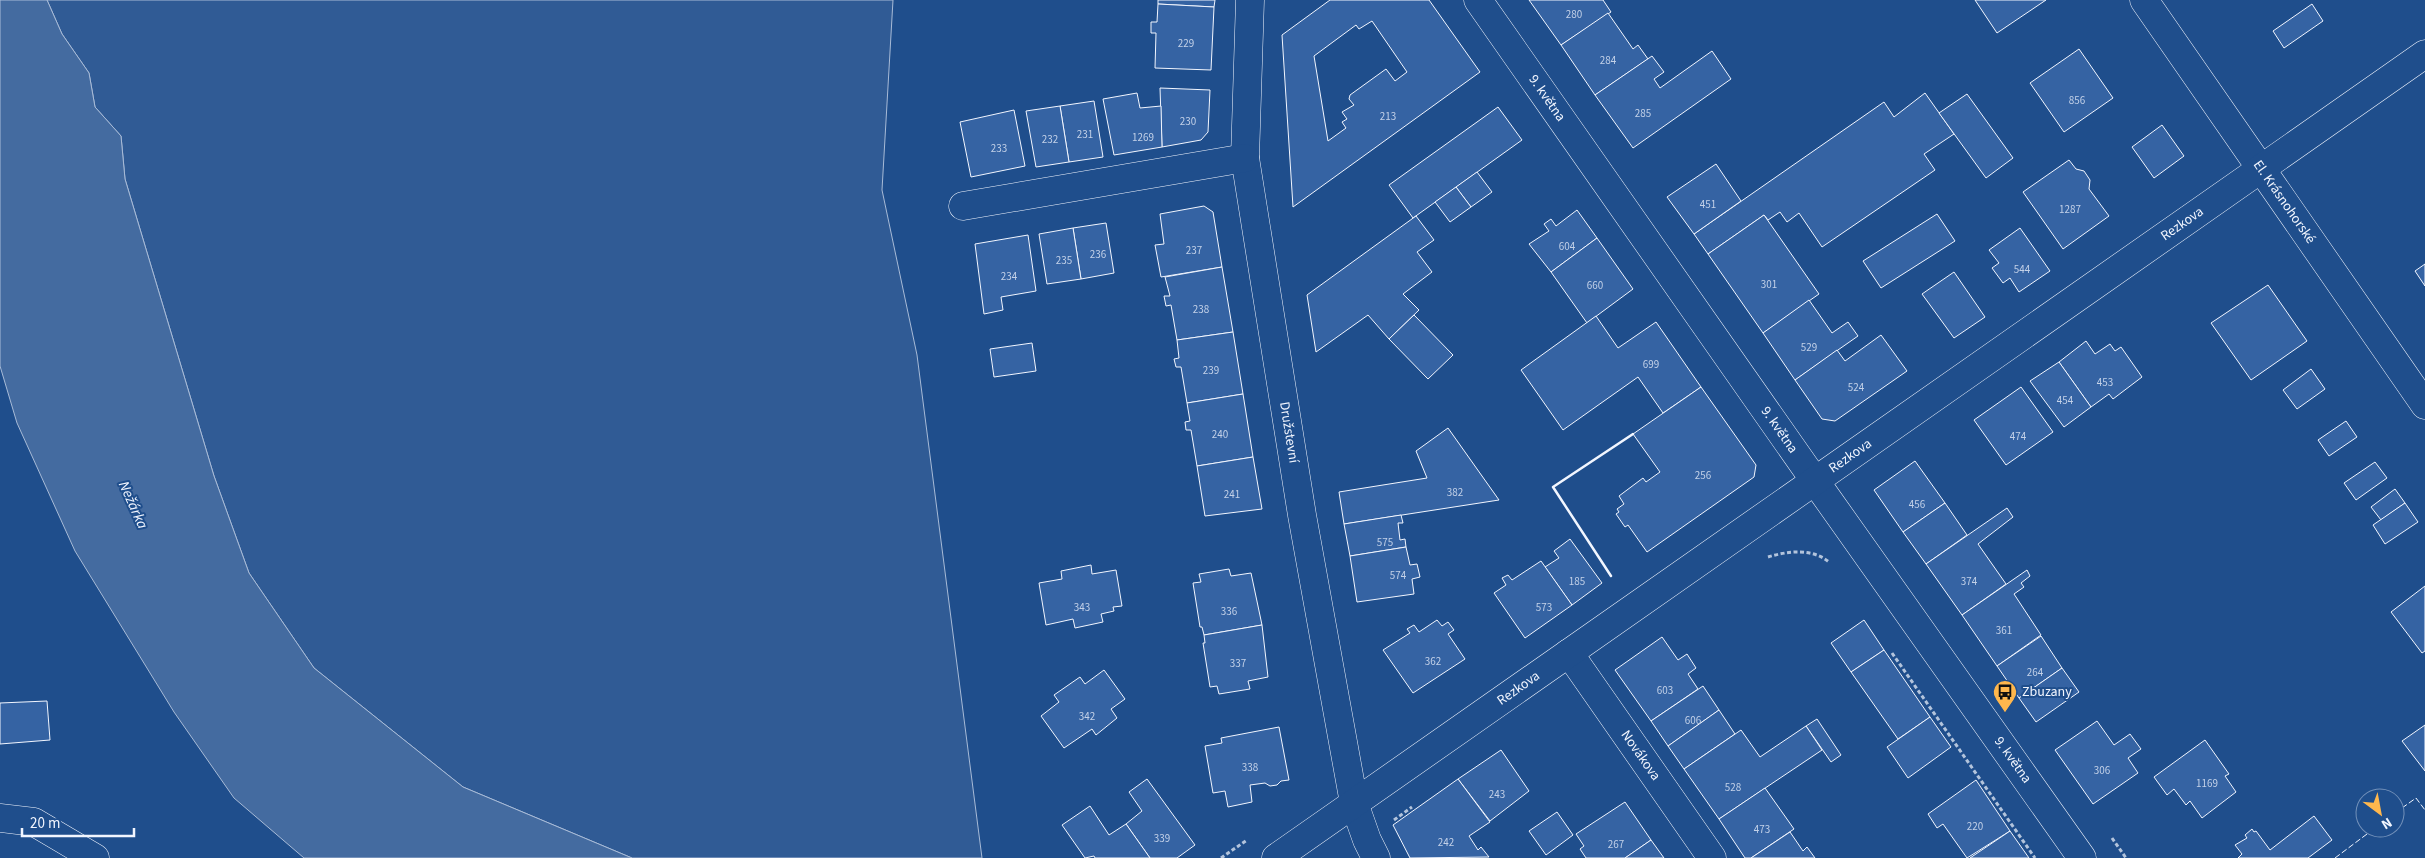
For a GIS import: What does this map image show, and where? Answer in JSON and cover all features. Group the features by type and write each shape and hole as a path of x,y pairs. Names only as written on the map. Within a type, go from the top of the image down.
{"street":[{"name":"Družstevní","path":"1250,0 1245,158 1302,515 1354,803 1367,840 1376,858"},
{"name":"9. května","path":"1478,0 1814,481 2082,858"},
{"name":"El. Krásnohorské","path":"2144,0 2425,405"},
{"name":"Rezkova","path":"1276,858 2425,54"},
{"path":"963,206 1216,161 1245,158"},
{"name":"Novákova","path":"1569,652 1712,858"},
{"path":"0,818 34,822 95,858"}],"path":[{"path":"1764,558 1782,553 1797,552 1814,554 1831,564"},
{"path":"1888,647 2035,858"}],"shaded area":[{"path":"47,0 893,0 882,190 917,355 982,858 632,858 463,787 314,668 249,573 214,476 125,179 121,136 95,107 89,73 62,34"}],"water":[{"name":"Nežárka","path":"0,0 47,0 62,34 89,73 95,107 121,136 125,179 214,476 249,573 314,668 463,787 632,858 304,858 234,798 174,712 75,551 17,423 0,366"}],"building":[{"path":"1158,0 1215,0 1214,7 1158,4"},
{"path":"1330,0 1429,0 1480,72 1293,207 1282,35","holes":["1372,21 1407,72 1395,81 1386,69 1350,95 1349,99 1354,105 1342,112 1347,119 1342,122 1346,128 1328,141 1314,56 1356,25 1359,29"]},
{"path":"1529,0 1603,0 1611,12 1561,45"},
{"path":"1975,0 2046,0 1997,33"},
{"path":"1158,4 1214,7 1211,70 1155,68 1156,33 1151,33 1151,22 1157,22"},
{"path":"2312,4 2323,21 2284,48 2273,31"},
{"path":"1608,13 1633,49 1638,45 1648,59 1595,95 1561,45"},
{"path":"2079,49 2113,98 2064,132 2030,83"},
{"path":"1712,51 1731,79 1633,148 1595,95 1652,56 1664,72 1654,79 1660,88"},
{"path":"1160,88 1210,90 1208,132 1201,140 1162,147"},
{"path":"1137,93 1140,108 1161,106 1162,147 1114,155 1103,99"},
{"path":"1925,93 1954,134 1924,154 1935,170 1822,247 1799,213 1787,222 1780,212 1768,220 1764,215 1708,254 1694,234 1884,102 1894,117"},
{"path":"1967,94 2013,158 1986,178 1939,113"},
{"path":"1094,101 1103,157 1069,162 1060,106"},
{"path":"1060,106 1069,162 1036,167 1026,111"},
{"path":"1498,107 1522,140 1413,218 1389,185"},
{"path":"1014,110 1025,166 971,177 960,122"},
{"path":"2162,125 2184,156 2154,178 2132,147"},
{"path":"2069,160 2076,169 2084,171 2090,180 2089,189 2109,216 2063,249 2023,192"},
{"path":"1716,164 1741,201 1694,234 1667,197"},
{"path":"1477,172 1492,192 1471,207 1456,187"},
{"path":"1456,187 1471,207 1450,222 1435,202"},
{"path":"1204,206 1213,212 1222,267 1161,277 1155,245 1164,244 1160,214"},
{"path":"1577,210 1597,238 1551,272 1529,244 1549,231 1544,224 1551,219 1556,226"},
{"path":"1937,214 1955,241 1881,288 1863,261"},
{"path":"1764,215 1819,294 1763,333 1708,254"},
{"path":"1416,216 1434,240 1417,252 1432,272 1403,294 1419,310 1389,339 1368,315 1316,352 1307,295"},
{"path":"1106,223 1114,273 1081,279 1073,228"},
{"path":"1073,228 1081,279 1047,284 1039,234"},
{"path":"2020,228 2050,271 2019,292 2010,278 2003,283 1992,268 1999,263 1989,250"},
{"path":"1028,235 1036,291 1001,297 1003,310 984,314 975,244"},
{"path":"1597,238 1633,289 1587,323 1551,272"},
{"path":"2425,264 2425,286 2415,271"},
{"path":"1222,267 1233,332 1177,340 1171,305 1166,306 1164,296 1170,296 1165,277"},
{"path":"1954,272 1985,317 1954,338 1922,294"},
{"path":"2268,285 2307,341 2251,380 2211,323"},
{"path":"1809,300 1832,333 1848,322 1858,336 1795,380 1763,333"},
{"path":"1414,315 1453,355 1428,379 1389,339"},
{"path":"1596,316 1618,348 1656,322 1701,387 1663,413 1638,377 1563,430 1521,370"},
{"path":"1233,332 1243,394 1187,403 1181,367 1176,367 1174,359 1179,358 1177,340"},
{"path":"1881,335 1907,371 1835,421 1822,419 1795,380 1837,350 1845,361"},
{"path":"2086,341 2095,354 2110,344 2115,351 2121,347 2142,377 2113,399 2109,394 2091,407 2059,362"},
{"path":"1032,343 1036,371 994,377 990,349"},
{"path":"2059,362 2091,407 2064,427 2030,381"},
{"path":"2311,369 2325,389 2297,409 2283,390"},
{"path":"1701,387 1756,465 1754,477 1647,552 1628,525 1625,527 1616,514 1619,512 1617,509 1624,504 1619,496 1643,478 1646,482 1660,472 1633,434"},
{"path":"2021,387 2053,432 2006,465 1974,420"},
{"path":"1243,394 1253,457 1197,466 1191,430 1186,430 1185,422 1190,421 1187,403"},
{"path":"2346,421 2357,437 2329,456 2318,440"},
{"path":"1448,428 1499,500 1344,524 1339,492 1427,478 1416,451"},
{"path":"1253,457 1262,509 1205,516 1197,466"},
{"path":"1915,461 1945,503 1903,532 1874,490"},
{"path":"2375,462 2387,478 2356,500 2344,483"},
{"path":"2395,489 2405,503 2381,520 2371,507"},
{"path":"1945,503 1967,535 1926,564 1903,532"},
{"path":"2405,503 2418,522 2385,544 2373,525"},
{"path":"2007,508 2013,517 1978,544 2006,584 1962,615 1926,564"},
{"path":"1401,515 1403,523 1398,523 1400,540 1405,539 1406,547 1350,556 1344,524"},
{"path":"1570,539 1602,583 1572,605 1545,567 1559,558 1554,551"},
{"path":"1406,547 1410,565 1417,564 1420,577 1412,579 1414,594 1357,602 1350,556"},
{"path":"1541,561 1572,605 1525,638 1494,593 1506,585 1502,578 1508,575 1512,580"},
{"path":"1091,565 1092,574 1116,570 1122,606 1113,607 1114,611 1101,614 1103,622 1075,628 1073,619 1046,625 1039,583 1062,579 1061,571"},
{"path":"1229,569 1231,576 1251,573 1262,625 1204,635 1202,627 1200,627 1193,583 1201,582 1199,574"},
{"path":"2027,570 2030,576 2021,583 2024,587 2014,594 2041,635 1997,666 1962,615"},
{"path":"2425,586 2425,651 2422,653 2391,612"},
{"path":"1437,620 1442,626 1448,622 1454,630 1448,634 1465,659 1413,693 1383,650 1410,633 1407,629 1414,625 1419,632"},
{"path":"1864,620 1884,650 1851,672 1831,643"},
{"path":"1262,625 1268,677 1248,681 1250,689 1219,694 1217,686 1210,687 1203,643 1205,643 1204,635"},
{"path":"2041,636 2062,668 2019,698 1997,666"},
{"path":"1662,637 1678,660 1687,654 1696,668 1688,674 1698,689 1651,721 1615,670"},
{"path":"1884,650 1930,717 1898,739 1851,672"},
{"path":"2062,668 2079,692 2036,722 2019,698"},
{"path":"1104,670 1125,699 1111,709 1117,718 1096,735 1092,729 1064,748 1041,716 1059,702 1054,695 1080,677 1085,684"},
{"path":"1703,686 1719,710 1668,746 1651,721"},
{"path":"47,701 50,740 0,744 0,703"},
{"path":"1719,710 1735,734 1684,769 1668,746"},
{"path":"1930,717 1951,747 1908,778 1887,747"},
{"path":"1817,719 1841,755 1831,762 1806,726"},
{"path":"2097,721 2114,745 2130,734 2141,749 2128,758 2138,773 2093,804 2055,750"},
{"path":"2425,725 2425,771 2402,741"},
{"path":"1806,726 1822,750 1719,819 1684,769 1741,730 1760,757"},
{"path":"1279,727 1289,780 1270,786 1265,783 1250,785 1252,802 1228,807 1225,791 1213,793 1205,746 1222,743 1221,738"},
{"path":"2205,740 2229,774 2225,776 2236,792 2202,818 2190,801 2186,805 2174,789 2167,795 2154,777"},
{"path":"1501,750 1529,791 1490,821 1458,779"},
{"path":"1147,779 1195,845 1177,858 1150,858 1126,824 1142,811 1129,792"},
{"path":"1458,779 1490,822 1469,836 1478,850 1481,847 1489,857 1410,858 1393,825"},
{"path":"1976,780 2010,831 1967,858 1943,824 1937,828 1928,814"},
{"path":"1765,788 1794,829 1751,858 1745,858 1719,819"},
{"path":"1625,802 1651,840 1625,858 1586,858 1580,849 1584,846 1576,834"},
{"path":"1090,806 1109,835 1126,824 1150,858 1095,858 1094,856 1085,858 1062,825"},
{"path":"1557,812 1573,835 1546,855 1529,831"},
{"path":"2314,816 2332,840 2308,858 2238,858 2242,854 2235,845 2247,838 2245,835 2252,829 2254,832 2256,831 2270,850"},
{"path":"2010,831 2029,858 1970,858"},
{"path":"1790,832 1803,851 1807,847 1815,858 1751,858"},
{"path":"1651,840 1664,858 1625,858"}],"fence":[{"path":"2405,806 2416,798 2425,810"},
{"path":"2335,858 2362,838"}],"wall":[{"path":"1611,576 1553,487 1633,434"}],"place":[{"name":"Zbuzany","path":"2005,713"}]}
